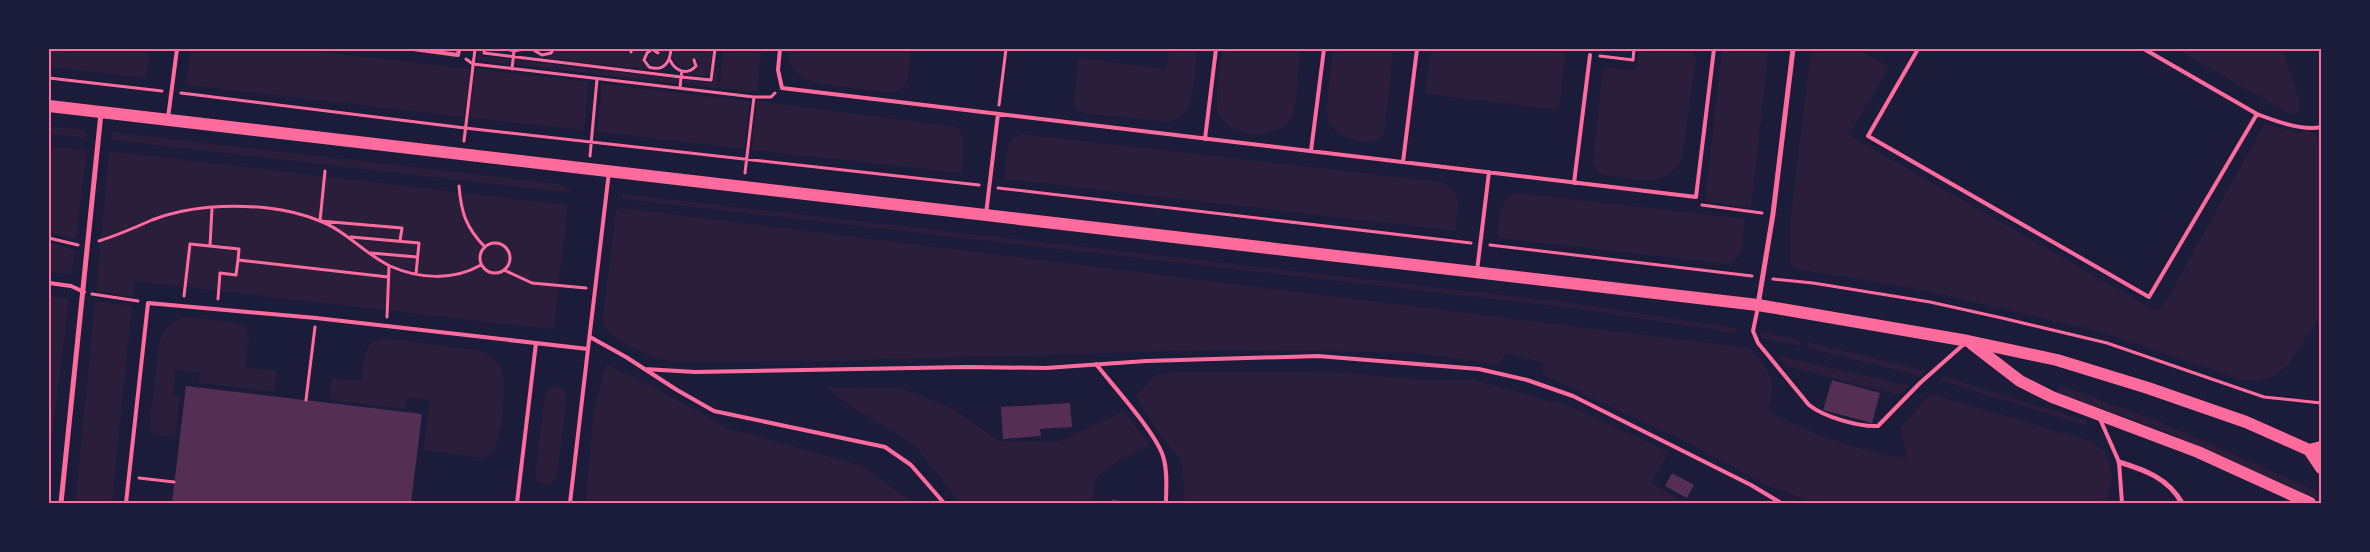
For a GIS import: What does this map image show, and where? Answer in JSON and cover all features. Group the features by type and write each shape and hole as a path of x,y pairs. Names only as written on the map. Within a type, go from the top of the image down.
{"main road":[{"path":"49,106 1758,305 1968,341 2057,360 2148,388 2246,422 2315,449 2321,468"},
{"path":"1968,341 2020,381 2052,397 2198,452 2310,503"}],"street":[{"path":"1758,305 1773,214 1793,49"},
{"path":"61,503 101,113"},
{"path":"2119,462 2150,471 2178,495 2182,503"}],"lane":[{"path":"168,121 176,49"},
{"path":"413,49 458,54 459,49"},
{"path":"780,49 778,70 782,88 1696,197 1714,49"},
{"path":"1205,139 1216,49"},
{"path":"1312,151 1324,49"},
{"path":"1403,162 1417,49"},
{"path":"1918,49 1868,136 2149,297 2257,114"},
{"path":"2144,49 2257,114 2305,127 2321,128"},
{"path":"1574,183 1590,54"},
{"path":"986,214 998,114"},
{"path":"570,503 609,170"},
{"path":"1477,273 1489,172"},
{"path":"49,284 71,286 84,292"},
{"path":"126,503 148,303 316,318 588,349"},
{"path":"1758,305 1753,331 1758,342 1809,405 1818,412 1868,426 1878,426 1920,383 1968,341"},
{"path":"590,337 714,411 885,447 912,466 944,503"},
{"path":"517,503 536,343"},
{"path":"645,369 735,372 967,367 1046,368 1146,361 1318,356 1479,369 1527,380 1573,396 1751,485 1781,503"},
{"path":"1096,364 1154,439 1163,456 1167,477 1166,503"},
{"path":"2097,413 2119,462 2122,503"}],"path":[{"path":"462,154 475,49"},
{"path":"485,49 484,53 711,80 715,49"},
{"path":"507,49 514,51 523,49"},
{"path":"532,49 544,55 550,53 553,49"},
{"path":"658,53 655,49 649,50 645,56 646,64 654,68 662,68 669,60 671,49"},
{"path":"998,114 1006,49"},
{"path":"1590,54 1633,60 1634,49"},
{"path":"512,69 514,51"},
{"path":"543,60 544,55"},
{"path":"669,60 671,64 682,71 693,69 697,63 694,60"},
{"path":"473,64 754,97 771,97 782,88"},
{"path":"653,73 654,68"},
{"path":"680,88 682,71"},
{"path":"49,78 465,128 1813,283 2002,318 2107,343 2264,397 2321,403"},
{"path":"590,168 590,141 597,79"},
{"path":"744,186 754,97"},
{"path":"320,221 326,171"},
{"path":"459,186 461,207 466,222 473,235 485,247"},
{"path":"1696,197 1703,206 1773,214"},
{"path":"210,246 212,208"},
{"path":"49,238 78,245 125,233 153,220 212,208 266,208 288,210 320,221 349,236 389,266 416,274 442,277 456,276 481,265"},
{"path":"320,221 402,228 400,241"},
{"path":"349,236 419,243 416,274"},
{"path":"182,306 190,244 239,249 236,275 220,274 216,309"},
{"path":"485,247 498,244 504,246 510,258 504,270"},
{"path":"485,247 479,259 481,265 492,273 504,270 532,283 595,289"},
{"path":"371,253 418,257"},
{"path":"238,260 388,277"},
{"path":"386,326 389,266"},
{"path":"84,292 148,303"},
{"path":"306,400 316,318"},
{"path":"128,477 174,482"}],"shaded area":[{"path":"49,49 150,49 146,78 49,67"},
{"path":"191,49 300,49 470,69 464,117 186,85"},
{"path":"478,49 482,49 481,56 510,59 509,64 477,60"},
{"path":"556,49 628,49 632,55 633,49 646,49 642,61 648,70 545,58"},
{"path":"658,49 668,49 666,60 656,66 652,65 647,57 652,52 659,56 661,53"},
{"path":"673,49 712,49 709,77 686,75 696,70 699,63 698,59 692,59 693,64 688,69 680,67 673,60"},
{"path":"723,49 762,49 757,92 719,88"},
{"path":"789,49 911,49 908,79 902,89 891,92 817,83 807,80 794,70 789,56"},
{"path":"1169,49 1197,49 1191,101 1184,114 1180,117 1166,122 1083,113 1074,107 1078,58 1166,69"},
{"path":"1223,49 1300,49 1294,112 1286,125 1278,130 1267,133 1245,133 1235,130 1220,117 1217,94"},
{"path":"1333,49 1394,49 1384,134 1377,141 1352,140 1339,133 1329,121 1326,113"},
{"path":"1431,49 1566,49 1559,110 1425,94"},
{"path":"1639,49 1690,49 1696,57 1682,159 1675,169 1667,175 1648,180 1604,175 1598,173 1593,163 1602,72 1609,68 1634,71 1637,66"},
{"path":"1722,49 1769,49 1751,208 1705,201"},
{"path":"1811,49 1858,49 1889,67 1849,135 2152,309 2159,310 2168,298 2264,124 2301,133 2307,130 2316,134 2321,147 2321,314 2289,364 2273,377 2257,381 2240,379 2105,333 1932,292 1796,269 1790,263 1790,221"},
{"path":"2176,49 2283,49 2300,103 2298,113 2290,114"},
{"path":"515,60 679,79 678,84 514,64"},
{"path":"475,69 589,82 584,130 469,118"},
{"path":"715,69 719,69 717,88 684,84 684,80 713,83"},
{"path":"602,84 750,101 744,149 597,132"},
{"path":"757,101 957,127 962,136 964,148 962,173 751,150"},
{"path":"49,126 86,130 85,138 49,134"},
{"path":"112,132 559,184 572,191 563,192 111,140"},
{"path":"1021,134 1442,182 1456,193 1458,200 1456,231 1005,179 1009,146 1015,137"},
{"path":"49,146 87,151 76,239 49,233"},
{"path":"109,151 568,205 554,328 546,329 135,281 133,297 96,291"},
{"path":"1518,193 1745,219 1741,251 1734,261 1728,264 1498,238 1503,205 1511,196"},
{"path":"623,194 1565,302 1736,328 1735,333 1564,307 622,199"},
{"path":"622,208 1750,348 1770,375 1772,389 1768,408 1774,415 1824,437 1880,454 1907,458 1901,427 1930,394 2091,441 2106,453 2112,474 2106,503 1814,503 1769,486 1686,442 1543,375 1544,363 1506,353 1499,364 1415,353 1221,350 831,361 671,362 624,343 602,324 616,211"},
{"path":"49,242 75,250 72,275 49,272"},
{"path":"49,296 69,299 49,462"},
{"path":"95,301 132,306 112,503 75,503"},
{"path":"188,317 235,322 246,328 249,338 245,367 277,371 274,392 199,383 200,372 176,370 173,396 180,397 175,438 154,435 149,427 159,343 172,322"},
{"path":"1759,332 1801,340 1800,346 1762,338"},
{"path":"383,338 482,351 493,358 500,367 505,390 498,441 495,450 491,454 483,458 423,450 430,400 407,397 405,409 329,400 332,378 362,381 365,355 371,344"},
{"path":"1808,342 1926,371 1921,376 1807,348"},
{"path":"1776,355 1910,386 1899,395 1785,366"},
{"path":"606,364 654,387 727,428 863,466 913,503 586,503 593,412"},
{"path":"1179,372 1349,373 1427,380 1474,380 1570,406 1668,452 1651,483 1686,503 1185,503 1181,460 1155,428 1136,396 1156,375"},
{"path":"1943,376 2086,421 2085,426 1941,380"},
{"path":"2060,385 2168,425 2321,493 2321,501 2164,431 2061,394 2057,391"},
{"path":"555,386 564,389 567,398 557,476 547,486 538,482 535,473 545,395 550,388"},
{"path":"825,387 903,389 952,408 999,441 1058,442 1124,411 1150,445 1120,460 1097,476 1091,503 956,503 953,494 914,445 860,412"}],"building":[{"path":"1832,380 1880,393 1872,423 1823,410"},
{"path":"186,386 422,414 411,503 172,503"},
{"path":"1070,403 1072,427 1040,429 1041,436 1003,439 1001,407"},
{"path":"1672,473 1694,485 1687,498 1665,486"},
{"path":"1113,499 1126,503 1111,503"}]}
